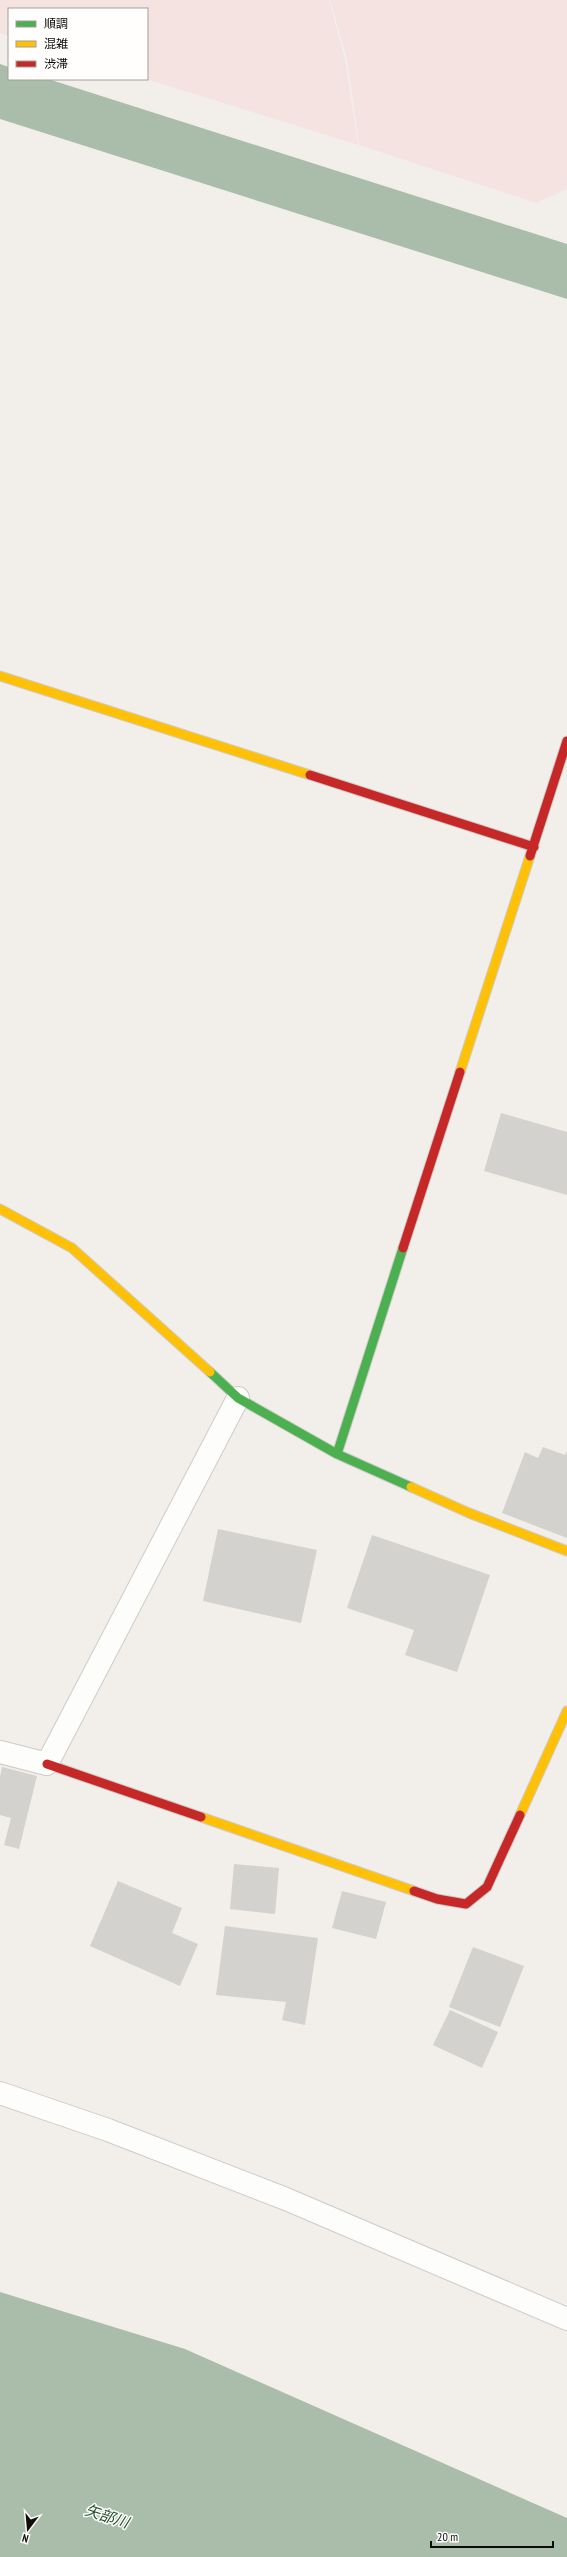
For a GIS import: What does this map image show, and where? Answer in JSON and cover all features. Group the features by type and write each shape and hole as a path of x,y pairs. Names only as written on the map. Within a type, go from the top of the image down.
{"street":[{"path":"0,676 534,847"},
{"path":"337,1454 567,741"},
{"path":"0,1208 72,1248 238,1398 337,1454 469,1512 567,1551"},
{"path":"47,1764 238,1398"},
{"path":"0,1752 47,1764 437,1899 466,1904 487,1886 567,1711"},
{"path":"0,2093 108,2130 220,2173 567,2319"}],"shaded area":[{"path":"0,0 329,0 345,59 358,145 148,80 148,8 8,8 8,36 0,33"},
{"path":"330,0 567,0 567,189 536,203 359,145 347,59"}],"water":[{"path":"0,64 8,67 8,80 51,80 567,244 567,299 0,119"},
{"name":"矢部川","path":"0,2292 185,2349 567,2518 567,2557 0,2557"}],"building":[{"path":"501,1113 567,1132 567,1195 484,1171"},
{"path":"543,1447 565,1455 567,1451 567,1538 502,1513 525,1452 538,1458"},
{"path":"218,1529 317,1550 301,1623 203,1601"},
{"path":"372,1535 490,1575 457,1672 405,1655 414,1630 347,1608"},
{"path":"2,1767 37,1776 19,1849 4,1845 11,1818 0,1815 0,1777"},
{"path":"234,1864 279,1868 275,1914 230,1909"},
{"path":"118,1881 182,1908 172,1933 198,1944 180,1986 90,1946"},
{"path":"342,1891 386,1902 376,1939 332,1928"},
{"path":"225,1926 318,1938 305,2025 282,2020 286,2002 216,1995"},
{"path":"473,1947 524,1966 500,2027 449,2007"},
{"path":"450,2010 498,2032 482,2068 433,2045"}],"traffic: fast":[{"path":"337,1454 403,1248"},
{"path":"210,1372 238,1398 337,1454 411,1487"}],"traffic: slow":[{"path":"0,676 310,775"},
{"path":"460,1072 530,856"},
{"path":"0,1209 72,1248 210,1372"},
{"path":"411,1487 469,1513 567,1551"},
{"path":"520,1815 567,1711"},
{"path":"201,1817 414,1891"}],"traffic: jam":[{"path":"530,856 567,741"},
{"path":"310,775 534,847"},
{"path":"403,1248 460,1072"},
{"path":"47,1764 201,1817"},
{"path":"414,1891 437,1899 466,1904 487,1887 520,1815"}]}
